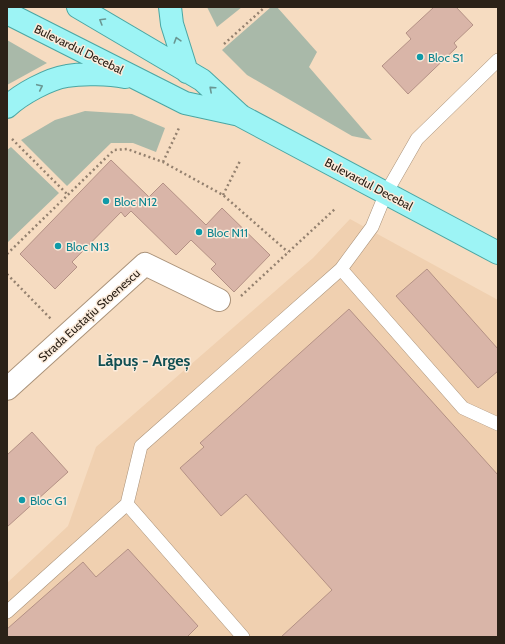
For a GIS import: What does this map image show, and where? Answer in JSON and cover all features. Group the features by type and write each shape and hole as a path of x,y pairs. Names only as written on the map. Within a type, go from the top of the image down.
{"main road":[{"name":"Bulevardul Decebal","path":"78,7 202,80 241,116 498,253"},
{"path":"170,7 172,24 187,72"},
{"name":"Bulevardul Decebal","path":"7,13 185,103 241,116"},
{"path":"7,107 18,97 60,77 68,75 116,75 140,80"}],"street":[{"name":"Strada Eustațiu Stoenescu","path":"7,389 145,264 219,300"}],"lane":[{"path":"7,612 127,504 141,446 341,269 372,227 386,193 417,139 498,60"},
{"path":"341,269 464,408 498,424"},
{"path":"127,504 243,637"}],"path":[{"path":"224,44 265,7"},
{"path":"163,162 179,128"},
{"path":"12,139 68,195"},
{"path":"7,254 114,150 127,149 163,162 223,195 288,252"},
{"path":"223,195 240,161"},
{"path":"219,300 233,304 336,208"},
{"path":"7,274 67,335"}],"shaded area":[{"path":"350,219 498,300 498,637 7,637 7,583 68,526 96,447 313,258"}],"green space":[{"path":"207,7 242,7 217,27"},
{"path":"271,7 277,7 317,52 309,67 372,140 352,136 247,75 222,50"},
{"path":"7,40 47,63 7,85"},
{"path":"85,111 132,114 165,128 156,152 133,143 111,143 67,186 21,140 55,120"},
{"path":"11,147 59,193 7,243 7,150"}],"building":[{"name":"Bloc S1","path":"434,7 456,7 473,25 454,43 457,47 408,94 382,66 411,39 406,33"},
{"path":"111,160 149,197 163,183 206,225 222,208 270,255 234,292 211,269 216,264 191,240 176,255 131,211 125,217 121,212 72,262 77,267 55,289 20,254"},
{"path":"427,269 498,349 498,371 478,388 396,296"},
{"path":"349,309 498,475 498,637 281,637 332,590 246,494 221,516 180,468 204,447 200,443"},
{"name":"Bloc G1","path":"32,432 68,472 7,527 7,455"},
{"path":"128,549 198,626 187,637 7,637 7,629 83,562 96,577"}],"place":[{"name":"Bloc S1","path":"420,57"},
{"name":"Bloc N12","path":"106,201"},
{"name":"Bloc N11","path":"199,232"},
{"name":"Bloc N13","path":"58,246"},
{"name":"Bloc G1","path":"22,500"}],"district":[{"name":"Lăpuș - Argeș","path":"144,360"}]}
